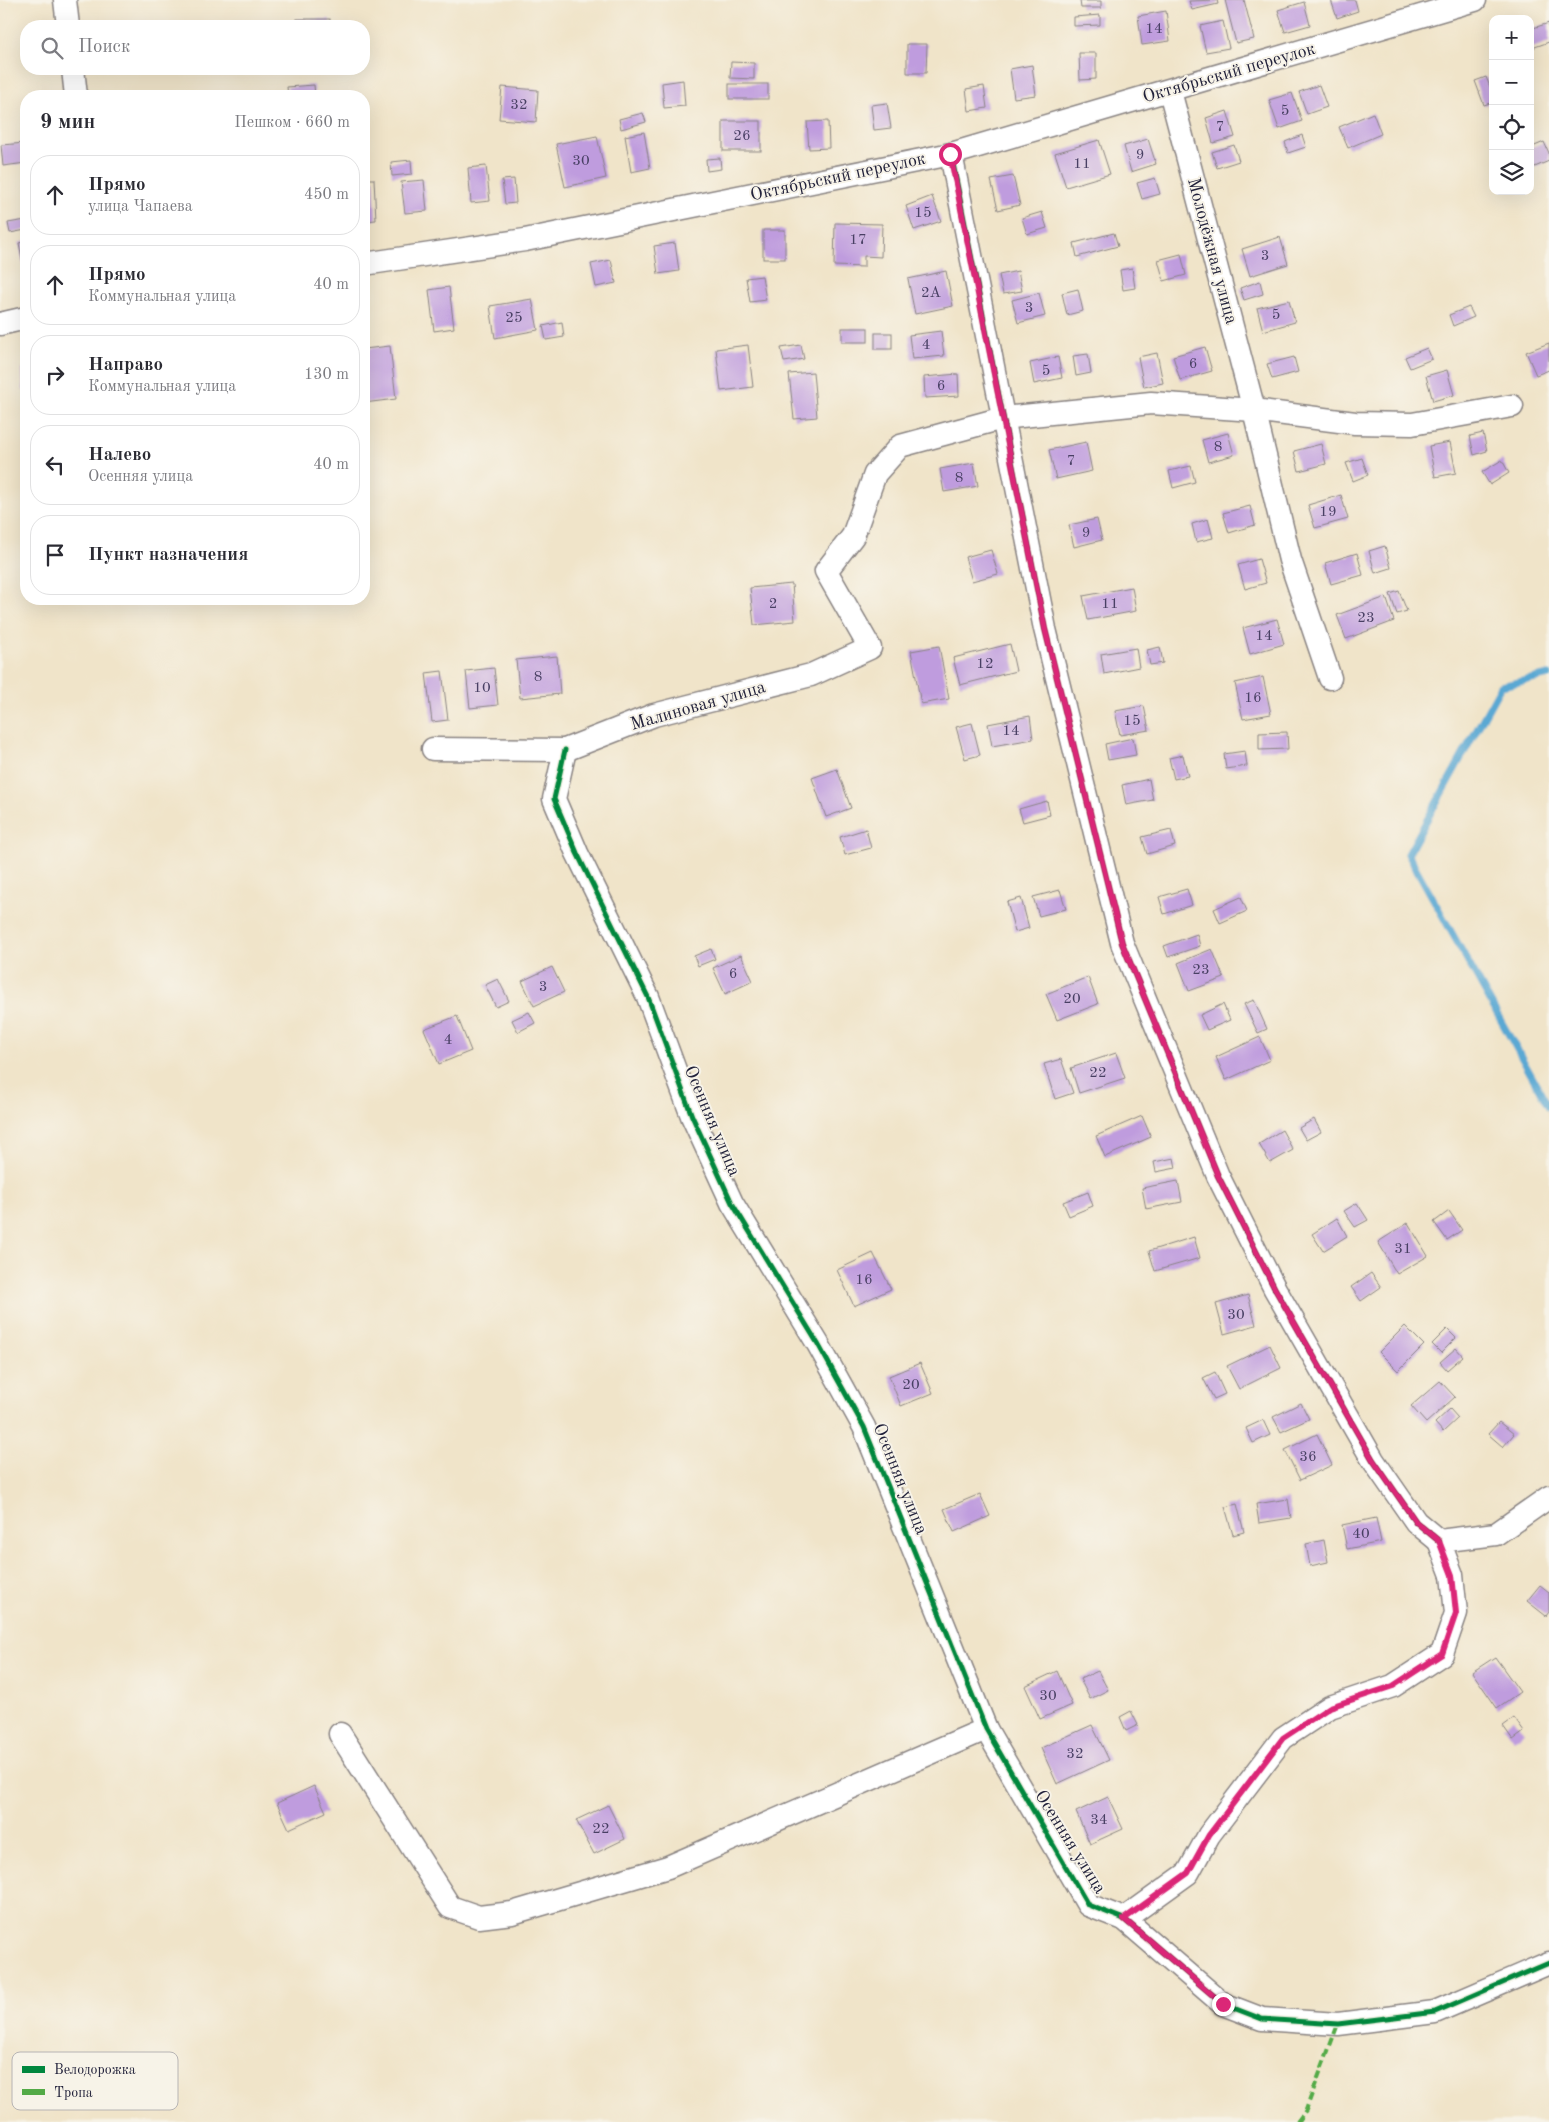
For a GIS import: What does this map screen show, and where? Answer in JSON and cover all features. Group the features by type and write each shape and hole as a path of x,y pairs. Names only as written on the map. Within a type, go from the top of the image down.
{"street":[{"path":"65,0 67,20"},
{"name":"Октябрьский переулок","path":"370,263 525,240 950,154 1475,0"},
{"path":"74,75 75,90"},
{"name":"Молодёжная улица","path":"1170,91 1254,410 1290,560 1330,678"},
{"path":"950,154 1045,629 1122,943 1218,1176 1275,1289 1373,1460 1416,1522 1439,1541 1452,1575 1456,1613 1442,1654 1393,1686 1330,1707 1283,1738 1209,1835 1188,1873 1124,1919"},
{"path":"0,324 20,319"},
{"path":"1003,418 1150,403 1254,410 1355,423 1412,424 1512,406"},
{"name":"Малиновая улица","path":"433,749 565,750 654,715 811,675 870,648 826,571 853,536 876,474 900,446 1003,418"},
{"name":"Осенняя улица","path":"565,750 554,799 577,853 648,997 692,1116 732,1203 818,1344 864,1427 986,1729 1088,1904 1124,1919 1223,2004 1262,2019 1338,2024 1435,2012 1549,1963"},
{"path":"1439,1541 1496,1534 1549,1497"},
{"path":"340,1734 450,1907 479,1917 512,1913 668,1867 986,1729"}],"building":[{"path":"1217,0 1218,4 1192,10 1189,1"},
{"path":"1225,0 1244,0 1254,39 1236,43"},
{"path":"1331,0 1355,0 1358,11 1337,18"},
{"path":"1080,1 1101,1 1101,8 1081,8"},
{"path":"1304,2 1310,25 1285,32 1278,10"},
{"path":"1166,11 1170,41 1142,45 1138,16"},
{"path":"1100,15 1100,25 1074,26 1074,17"},
{"path":"297,19 330,19 330,20"},
{"path":"1223,21 1229,48 1206,52 1200,26"},
{"path":"1549,23 1549,42 1534,47 1534,28"},
{"path":"907,44 927,44 926,73 907,73"},
{"path":"1079,53 1096,53 1096,79 1080,80"},
{"path":"731,62 754,63 754,79 730,78"},
{"path":"1032,65 1036,95 1014,98 1010,69"},
{"path":"1486,77 1489,84 1489,103 1484,105 1475,81"},
{"path":"683,80 685,106 664,108 662,83"},
{"path":"729,84 768,84 768,99 729,99"},
{"path":"314,85 314,90 287,90 287,87"},
{"path":"1319,85 1327,107 1307,114 1299,92"},
{"path":"984,86 987,108 969,111 966,89"},
{"path":"502,87 538,90 536,122 499,119"},
{"path":"1292,93 1302,121 1279,129 1269,100"},
{"path":"887,103 891,128 874,130 871,105"},
{"path":"1227,111 1235,137 1213,143 1206,118"},
{"path":"643,113 646,122 621,129 619,119"},
{"path":"1373,113 1381,134 1348,148 1339,127"},
{"path":"723,121 761,121 761,151 723,151"},
{"path":"828,121 829,148 809,149 807,122"},
{"path":"644,132 650,168 631,172 625,136"},
{"path":"1302,135 1306,147 1288,153 1285,142"},
{"path":"597,136 606,178 565,187 556,144"},
{"path":"1148,139 1156,164 1131,172 1124,146"},
{"path":"1099,140 1110,174 1066,187 1055,153"},
{"path":"1544,142 1549,153 1549,161 1534,167 1534,150 1534,146"},
{"path":"20,143 20,164 3,166 1,145"},
{"path":"1234,145 1239,161 1217,168 1212,152"},
{"path":"720,158 721,169 707,171 706,159"},
{"path":"411,160 412,174 392,176 391,162"},
{"path":"486,166 490,201 471,203 468,168"},
{"path":"1013,176 1020,205 998,210 991,180"},
{"path":"1155,178 1160,194 1142,199 1137,183"},
{"path":"370,179 374,179 376,220 370,220"},
{"path":"514,179 516,203 505,204 502,180"},
{"path":"424,180 427,211 405,213 401,182"},
{"path":"932,196 941,221 914,230 906,206"},
{"path":"1042,212 1047,228 1027,234 1022,218"},
{"path":"20,221 20,231 10,233 8,223"},
{"path":"835,223 882,224 881,257 864,256 864,267 834,266"},
{"path":"763,230 785,230 785,259 763,259"},
{"path":"1114,233 1118,246 1077,257 1074,243"},
{"path":"1280,237 1288,264 1250,276 1242,249"},
{"path":"675,243 679,271 658,274 654,246"},
{"path":"1181,254 1186,275 1164,281 1158,260"},
{"path":"611,260 616,283 596,287 591,264"},
{"path":"1132,268 1135,288 1123,290 1120,270"},
{"path":"946,271 953,306 915,314 908,279"},
{"path":"1018,271 1022,291 1003,294 999,275"},
{"path":"762,276 766,300 750,302 746,278"},
{"path":"1260,281 1263,294 1244,300 1240,288"},
{"path":"449,287 454,328 434,331 429,290"},
{"path":"1078,289 1083,311 1067,315 1062,293"},
{"path":"1039,293 1045,316 1018,323 1012,300"},
{"path":"532,299 538,330 495,338 490,306"},
{"path":"1289,300 1295,322 1263,331 1257,308"},
{"path":"1469,307 1474,317 1453,326 1449,315"},
{"path":"562,322 564,337 546,340 543,326"},
{"path":"842,328 868,328 868,342 842,342"},
{"path":"941,331 944,356 912,359 909,335"},
{"path":"875,333 892,333 892,349 875,349"},
{"path":"1549,343 1549,370 1536,375 1526,352"},
{"path":"748,345 753,387 721,391 716,349"},
{"path":"801,345 804,359 784,362 781,348"},
{"path":"390,346 396,399 370,402 370,348"},
{"path":"1205,347 1212,371 1180,380 1173,356"},
{"path":"1427,348 1432,359 1410,368 1405,357"},
{"path":"1157,353 1163,383 1144,387 1138,357"},
{"path":"1088,354 1091,373 1076,376 1073,356"},
{"path":"1058,357 1062,378 1034,384 1030,363"},
{"path":"1294,357 1298,372 1272,379 1267,364"},
{"path":"1447,370 1454,395 1433,401 1426,376"},
{"path":"813,372 817,417 794,419 789,374"},
{"path":"958,374 959,396 925,398 924,377"},
{"path":"1228,433 1234,455 1208,462 1202,440"},
{"path":"1483,433 1487,451 1474,455 1470,436"},
{"path":"1086,442 1092,471 1056,479 1049,450"},
{"path":"1450,442 1456,473 1435,477 1429,446"},
{"path":"1321,444 1326,464 1299,471 1294,451"},
{"path":"1362,458 1368,475 1353,481 1346,463"},
{"path":"1502,460 1509,473 1490,485 1482,472"},
{"path":"974,463 978,486 944,492 940,469"},
{"path":"1191,466 1195,482 1173,488 1169,471"},
{"path":"1341,495 1348,519 1315,528 1308,505"},
{"path":"1250,506 1255,525 1229,533 1223,513"},
{"path":"1097,519 1102,540 1074,547 1069,525"},
{"path":"1208,519 1213,538 1196,542 1192,524"},
{"path":"1385,546 1391,568 1375,573 1369,551"},
{"path":"991,550 998,574 972,581 965,557"},
{"path":"1357,553 1363,575 1331,584 1325,563"},
{"path":"1259,559 1266,583 1245,589 1238,565"},
{"path":"792,584 795,621 754,625 750,588"},
{"path":"1132,587 1136,611 1088,620 1083,596"},
{"path":"1399,591 1407,611 1397,614 1390,594"},
{"path":"1386,597 1394,621 1346,639 1337,615"},
{"path":"1277,619 1284,644 1250,654 1243,628"},
{"path":"1010,644 1016,671 960,685 953,658"},
{"path":"939,646 949,699 921,704 911,651"},
{"path":"1160,647 1163,663 1150,665 1147,650"},
{"path":"1136,648 1139,667 1104,674 1101,654"},
{"path":"557,656 560,694 520,698 516,660"},
{"path":"494,668 498,705 470,708 466,671"},
{"path":"442,671 448,720 432,722 426,673"},
{"path":"1263,677 1271,714 1243,719 1235,683"},
{"path":"1144,706 1149,730 1120,735 1115,711"},
{"path":"1030,716 1033,739 992,746 988,724"},
{"path":"972,723 980,755 965,759 956,727"},
{"path":"1287,732 1288,749 1259,750 1259,733"},
{"path":"1133,738 1136,755 1108,760 1105,744"},
{"path":"1245,751 1247,766 1226,769 1224,754"},
{"path":"1183,755 1188,776 1174,779 1169,758"},
{"path":"837,769 851,808 826,817 812,778"},
{"path":"1149,779 1153,800 1126,805 1122,785"},
{"path":"1047,801 1050,815 1023,822 1019,809"},
{"path":"866,829 871,848 845,855 840,837"},
{"path":"1171,830 1175,846 1147,854 1142,837"},
{"path":"1187,889 1192,905 1164,914 1159,897"},
{"path":"1060,890 1066,909 1039,916 1033,897"},
{"path":"1241,897 1247,911 1220,923 1214,909"},
{"path":"1021,898 1029,928 1015,932 1007,902"},
{"path":"1197,934 1200,946 1168,957 1164,946"},
{"path":"711,949 715,959 698,966 694,956"},
{"path":"1212,949 1224,978 1189,991 1178,963"},
{"path":"741,955 753,981 725,994 713,968"},
{"path":"552,967 564,992 534,1006 522,981"},
{"path":"1088,977 1098,1004 1057,1020 1046,994"},
{"path":"498,979 509,1001 496,1007 485,985"},
{"path":"1254,1000 1267,1029 1258,1033 1244,1004"},
{"path":"1223,1004 1230,1020 1207,1030 1200,1015"},
{"path":"529,1012 535,1023 518,1032 512,1020"},
{"path":"457,1016 471,1051 439,1064 424,1029"},
{"path":"1260,1037 1270,1060 1226,1080 1216,1057"},
{"path":"1116,1053 1125,1078 1079,1093 1071,1068"},
{"path":"1061,1059 1073,1093 1055,1099 1044,1064"},
{"path":"1142,1116 1151,1137 1105,1157 1096,1136"},
{"path":"1314,1119 1321,1132 1306,1140 1299,1128"},
{"path":"1282,1130 1293,1150 1270,1163 1259,1144"},
{"path":"1174,1158 1176,1168 1156,1172 1154,1162"},
{"path":"1178,1181 1182,1202 1146,1209 1142,1188"},
{"path":"1088,1192 1093,1206 1069,1216 1063,1202"},
{"path":"1357,1203 1368,1220 1355,1227 1344,1211"},
{"path":"1449,1211 1462,1230 1447,1240 1434,1222"},
{"path":"1337,1218 1347,1236 1323,1251 1312,1234"},
{"path":"1408,1223 1428,1256 1397,1274 1378,1242"},
{"path":"1194,1237 1200,1258 1155,1271 1149,1251"},
{"path":"873,1253 891,1289 854,1306 837,1270"},
{"path":"1371,1273 1381,1287 1361,1301 1351,1287"},
{"path":"1248,1295 1256,1325 1224,1334 1216,1304"},
{"path":"1405,1326 1424,1345 1398,1371 1379,1352"},
{"path":"1447,1329 1456,1338 1441,1353 1432,1344"},
{"path":"1270,1345 1281,1368 1239,1389 1227,1366"},
{"path":"1456,1348 1463,1356 1447,1370 1440,1362"},
{"path":"920,1363 933,1393 901,1406 889,1376"},
{"path":"1215,1372 1225,1394 1214,1399 1203,1378"},
{"path":"1440,1381 1455,1397 1426,1423 1411,1406"},
{"path":"1301,1403 1309,1419 1281,1432 1273,1417"},
{"path":"1450,1409 1458,1418 1443,1432 1435,1423"},
{"path":"1263,1420 1270,1435 1253,1443 1246,1428"},
{"path":"1499,1422 1514,1434 1503,1447 1488,1434"},
{"path":"1317,1434 1332,1465 1300,1480 1285,1450"},
{"path":"980,1494 990,1516 954,1532 944,1509"},
{"path":"1288,1499 1291,1518 1259,1523 1256,1504"},
{"path":"1237,1504 1244,1532 1233,1535 1225,1507"},
{"path":"1376,1518 1381,1542 1347,1549 1342,1525"},
{"path":"1324,1540 1328,1562 1310,1566 1306,1544"},
{"path":"1540,1585 1549,1592 1549,1612 1546,1616 1527,1601"},
{"path":"1495,1657 1520,1692 1497,1708 1472,1672"},
{"path":"1057,1671 1072,1705 1040,1719 1025,1686"},
{"path":"1098,1671 1108,1690 1090,1699 1080,1679"},
{"path":"1131,1711 1138,1725 1126,1731 1120,1717"},
{"path":"1514,1718 1524,1732 1513,1740 1503,1726"},
{"path":"1092,1725 1109,1760 1057,1784 1041,1748"},
{"path":"314,1786 326,1812 289,1829 277,1803"},
{"path":"1108,1797 1123,1829 1090,1844 1076,1812"},
{"path":"608,1805 625,1839 594,1854 576,1820"}],"waterway":[{"path":"1549,675 1501,686 1408,854 1549,1107"}],"marked path":[{"path":"1297,2122 1306,2110 1338,2024"}],"cycle path":[{"path":"951,154 1045,629 1122,943 1218,1176 1275,1289 1373,1460 1416,1522 1439,1541"},
{"path":"565,750 554,799 577,853 648,997 692,1116 732,1203 818,1344 864,1427 986,1729 1088,1905 1124,1919 1223,2004 1262,2019 1338,2024 1435,2012 1549,1963"}],"route":[{"path":"950,154 1045,629 1122,943 1218,1176 1275,1289 1373,1460 1416,1522 1439,1541 1452,1575 1456,1613 1442,1654 1393,1686 1330,1707 1283,1738 1209,1835 1188,1873 1124,1919 1223,2004"}]}
